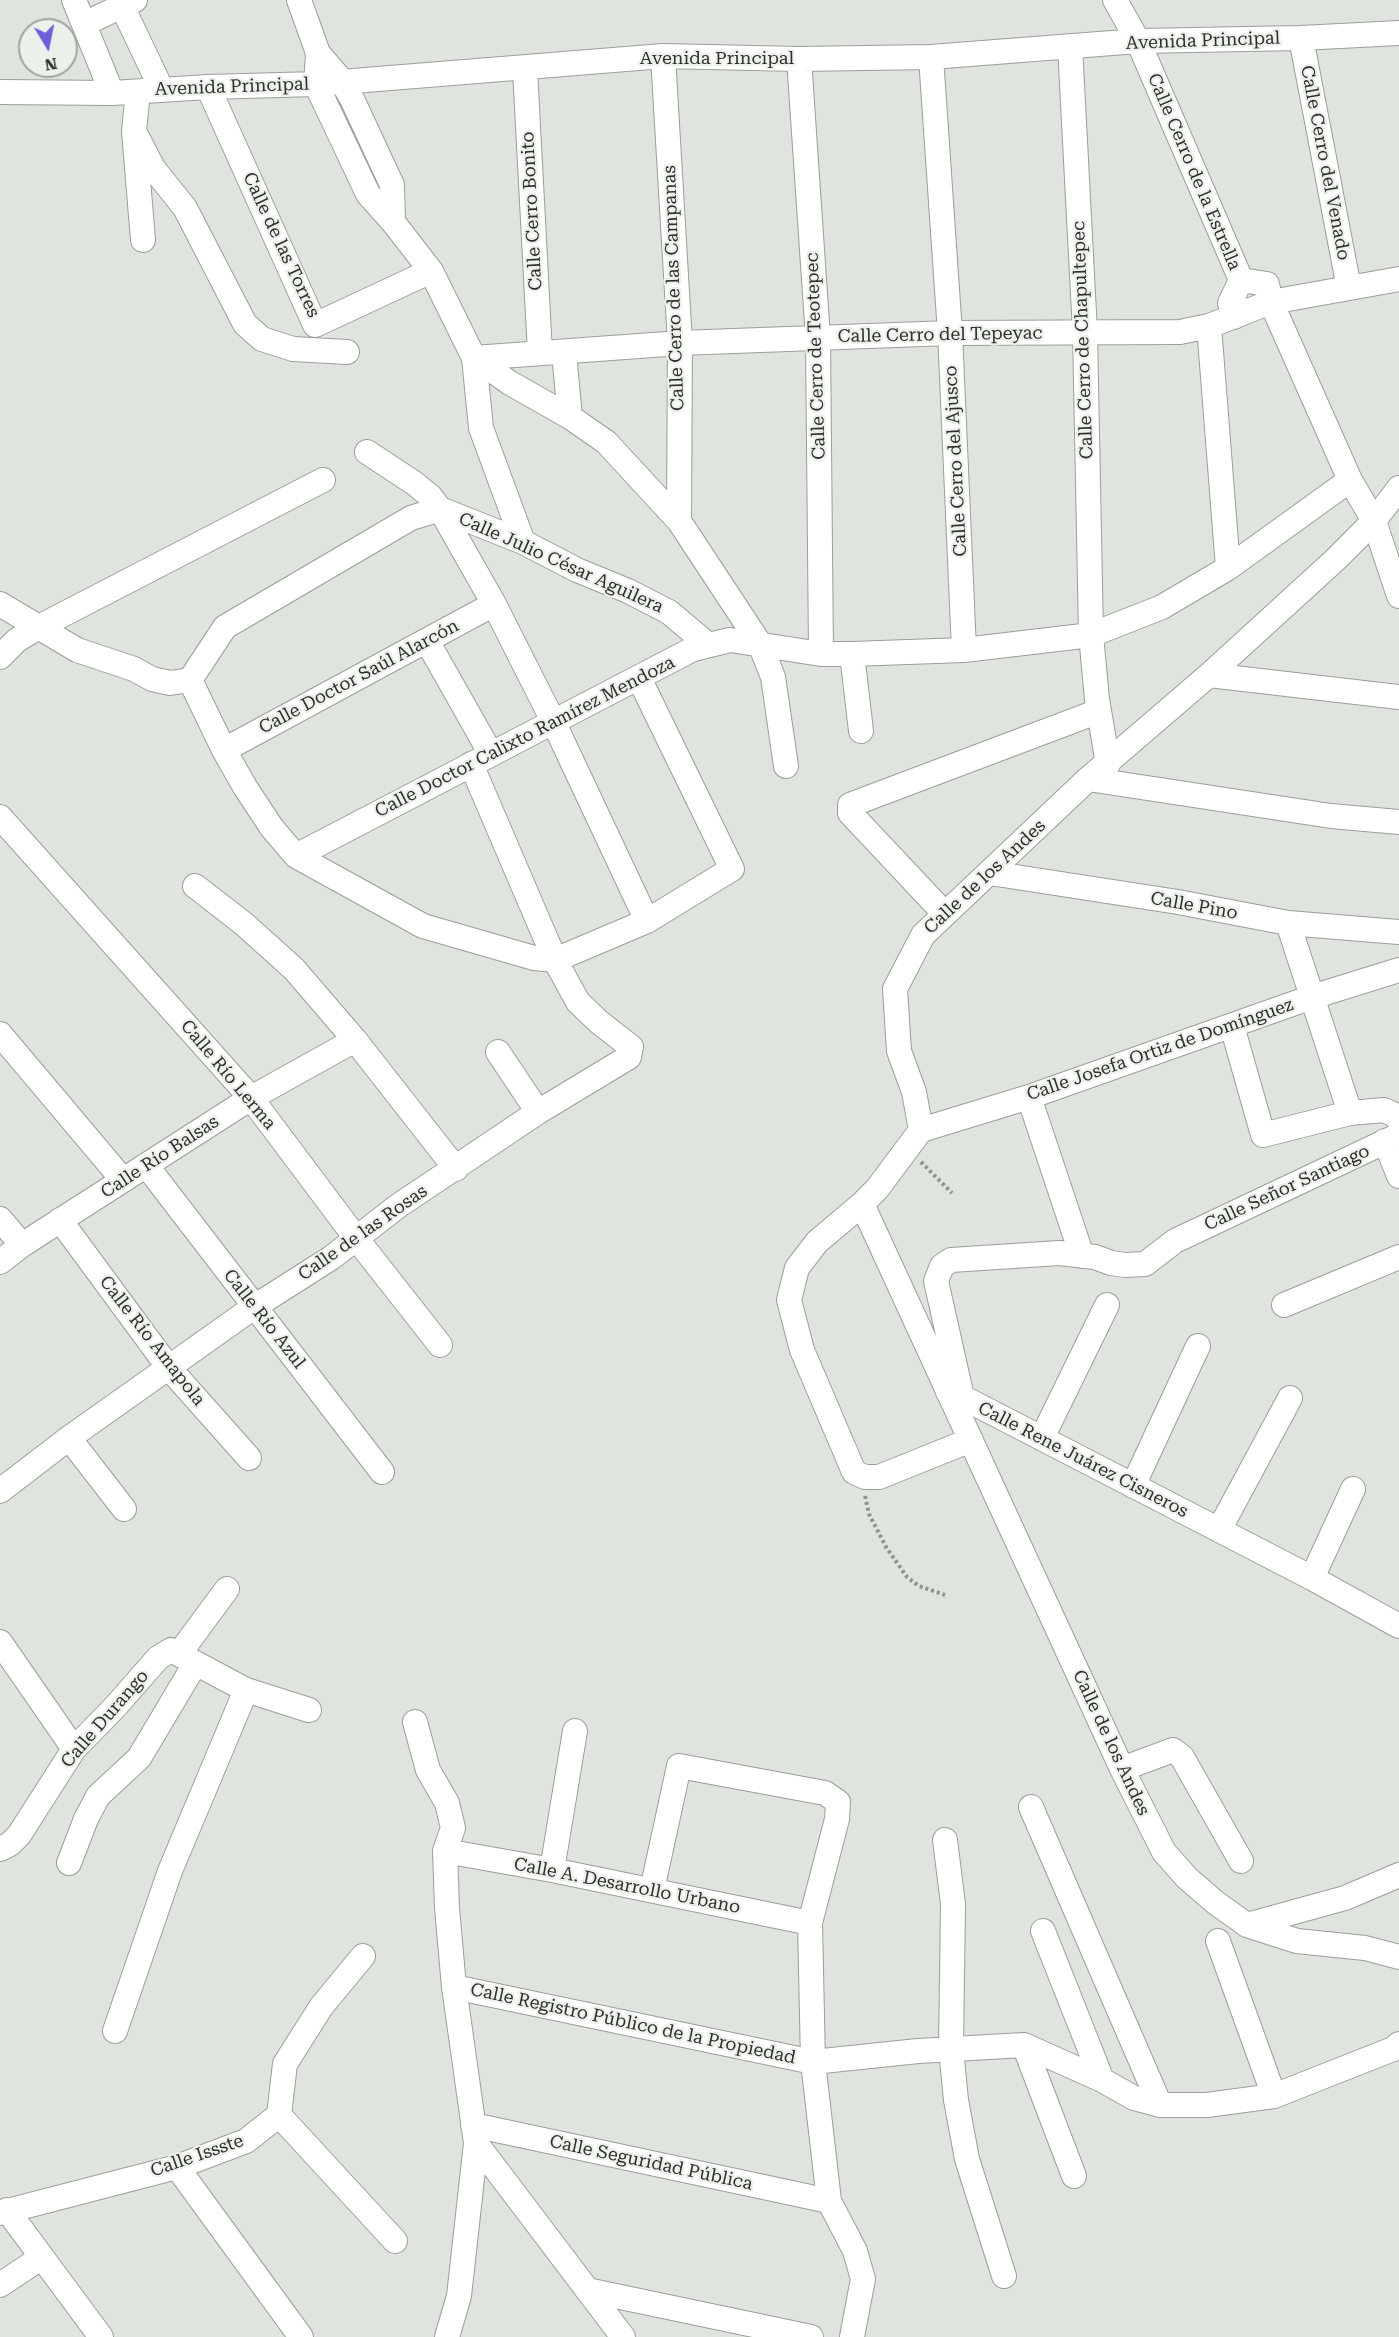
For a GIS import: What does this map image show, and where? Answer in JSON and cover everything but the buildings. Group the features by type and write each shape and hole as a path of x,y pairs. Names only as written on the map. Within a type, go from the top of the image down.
{"street":[{"path":"74,0 112,93"},
{"path":"299,0 318,53 342,81 392,184 393,222"},
{"name":"Calle Cerro de la Estrella","path":"1115,0 1138,41 1241,280 1230,303 1234,317"},
{"path":"84,24 128,3 162,90"},
{"name":"Avenida Principal","path":"0,92 112,93 316,84 525,69 663,56 931,57 1138,41 1301,39 1399,33"},
{"name":"Calle Cerro del Venado","path":"1301,39 1349,288"},
{"name":"Calle Cerro de Chapultepec","path":"1070,46 1085,332 1091,635 1099,711 1108,764"},
{"path":"318,53 316,84 368,194 393,222 430,271 474,358 481,428 523,542"},
{"name":"Calle Cerro de las Campanas","path":"663,56 680,342 679,521"},
{"name":"Calle Cerro del Ajusco","path":"931,57 950,333 964,650"},
{"name":"Calle Cerro de Teotepec","path":"799,58 818,338 821,654"},
{"name":"Calle Cerro Bonito","path":"525,69 540,353"},
{"name":"Calle de las Torres","path":"208,87 315,324 430,271"},
{"path":"138,92 134,131 143,240"},
{"path":"134,131 153,168 186,208 245,324 262,339 293,349 347,352"},
{"name":"Calle Cerro del Tepeyac","path":"474,358 564,353 680,342 950,333 1180,332 1209,326 1271,302 1399,279"},
{"name":"Calle Cerro de la Estrella","path":"1241,280 1267,284 1271,302 1350,480 1374,521 1392,559 1399,596"},
{"path":"1209,326 1228,567"},
{"path":"564,353 570,417"},
{"path":"474,358 606,442 679,521 760,644 773,677 786,766"},
{"path":"368,452 414,483 430,496 440,509 494,604 553,720 647,921"},
{"path":"0,657 17,640 39,627 323,480"},
{"path":"760,644 821,654 852,654 964,650 1091,635 1162,607 1228,567 1350,480"},
{"name":"Calle de los Andes","path":"914,1139 914,1092 899,1051 895,989 923,935 1088,779 1209,675 1335,560 1374,521 1399,488"},
{"path":"0,604 77,650 134,669 152,679 170,683 190,680 225,627 411,518 440,509"},
{"name":"Calle Julio César Aguilera","path":"440,509 523,542 669,612 707,644"},
{"name":"Calle Doctor Saúl Alarcón","path":"224,750 494,604"},
{"name":"Calle Doctor Calixto Ramírez Mendoza","path":"296,856 693,649 730,640 760,644"},
{"path":"427,641 481,759 555,960"},
{"path":"852,654 861,731"},
{"path":"1209,675 1399,697"},
{"path":"190,680 224,750 272,828 296,856 423,926 534,958 555,960 647,921 732,869 639,678"},
{"path":"945,914 850,813 850,805 1099,711"},
{"path":"1088,779 1331,816 1399,822"},
{"name":"Calle Río Lerma","path":"0,817 251,1098 440,1345"},
{"name":"Calle Pino","path":"990,873 1178,902 1288,923 1399,932"},
{"path":"195,886 244,924 294,969 355,1040 456,1169"},
{"path":"1288,923 1350,1113"},
{"name":"Calle de las Rosas","path":"0,1491 69,1438 254,1307 331,1258 398,1206 538,1112 629,1057 631,1047 598,1022 578,1002 555,960"},
{"name":"Calle Josefa Ortiz de Domínguez","path":"914,1139 1312,997 1399,970"},
{"path":"1233,1026 1263,1135 1350,1113 1384,1110 1395,1115 1399,1120"},
{"path":"0,1034 123,1180"},
{"name":"Calle Río Balsas","path":"0,1262 60,1220 251,1098 355,1040"},
{"path":"498,1052 538,1112"},
{"path":"1029,1097 1082,1256"},
{"path":"1392,1138 1399,1176"},
{"name":"Calle Señor Santiago","path":"955,1394 936,1281 942,1266 951,1260 1059,1253 1095,1257 1125,1265 1145,1264 1174,1241 1392,1138"},
{"path":"914,1139 877,1189 817,1242 797,1268 789,1300 802,1350 854,1472 865,1478 879,1477 971,1440"},
{"name":"Calle Río Azul","path":"146,1165 382,1472"},
{"path":"862,1204 955,1394"},
{"path":"0,1219 22,1245"},
{"name":"Calle Río Amapola","path":"60,1220 169,1368 249,1458"},
{"path":"1284,1305 1399,1257"},
{"path":"1042,1438 1107,1305"},
{"path":"1133,1486 1198,1346"},
{"name":"Calle de los Andes","path":"955,1394 971,1440 1122,1769 1164,1852 1187,1878 1247,1925 1297,1941 1365,1948 1399,1957"},
{"name":"Calle Rene Juárez Cisneros","path":"955,1394 1312,1578 1399,1626"},
{"path":"1219,1530 1290,1398"},
{"path":"69,1438 124,1509"},
{"path":"1312,1578 1353,1489"},
{"path":"69,1863 86,1819 98,1796 139,1758 182,1656 227,1589"},
{"path":"0,1642 74,1749"},
{"path":"182,1656 246,1690 309,1710"},
{"name":"Calle Durango","path":"0,1849 10,1844 19,1835 74,1749 116,1707 158,1658 182,1656"},
{"path":"115,2031 170,1871 246,1690"},
{"path":"415,1722 428,1770 447,1803 453,1828 445,1851 454,1987 475,2134 459,2296 448,2337"},
{"path":"552,1870 575,1731"},
{"path":"1122,1769 1173,1750 1182,1757 1241,1861"},
{"path":"652,1890 679,1766 825,1793 838,1802 837,1819 810,1923 813,2062 829,2201 855,2251 863,2279 852,2337"},
{"path":"1031,1807 1160,2105"},
{"path":"945,1839 953,1904 951,2049 956,2100 967,2159 1004,2277"},
{"name":"Calle A. Desarrollo Urbano","path":"445,1851 552,1870 810,1923"},
{"path":"1247,1925 1345,1898 1399,1875"},
{"path":"1043,1931 1102,2080"},
{"path":"1218,1941 1274,2096"},
{"path":"363,1956 321,2007 285,2064 279,2115 395,2241"},
{"name":"Calle Registro Público de la Propiedad","path":"454,1987 813,2062"},
{"path":"813,2062 951,2049 1024,2045 1102,2080 1134,2098 1160,2105 1207,2105 1274,2096 1393,2049 1399,2044"},
{"path":"1024,2045 1074,2176"},
{"name":"Calle Issste","path":"4,2212 177,2166 246,2141 279,2115"},
{"path":"475,2134 623,2337"},
{"name":"Calle Seguridad Pública","path":"475,2134 829,2201"},
{"path":"177,2166 301,2337"},
{"path":"4,2212 42,2257 101,2337"},
{"path":"0,2285 42,2257"},
{"path":"587,2290 811,2337"}],"path":[{"path":"914,1139 952,1193"},
{"path":"865,1478 864,1491 869,1514 886,1547 907,1577 919,1586 945,1595"}]}
